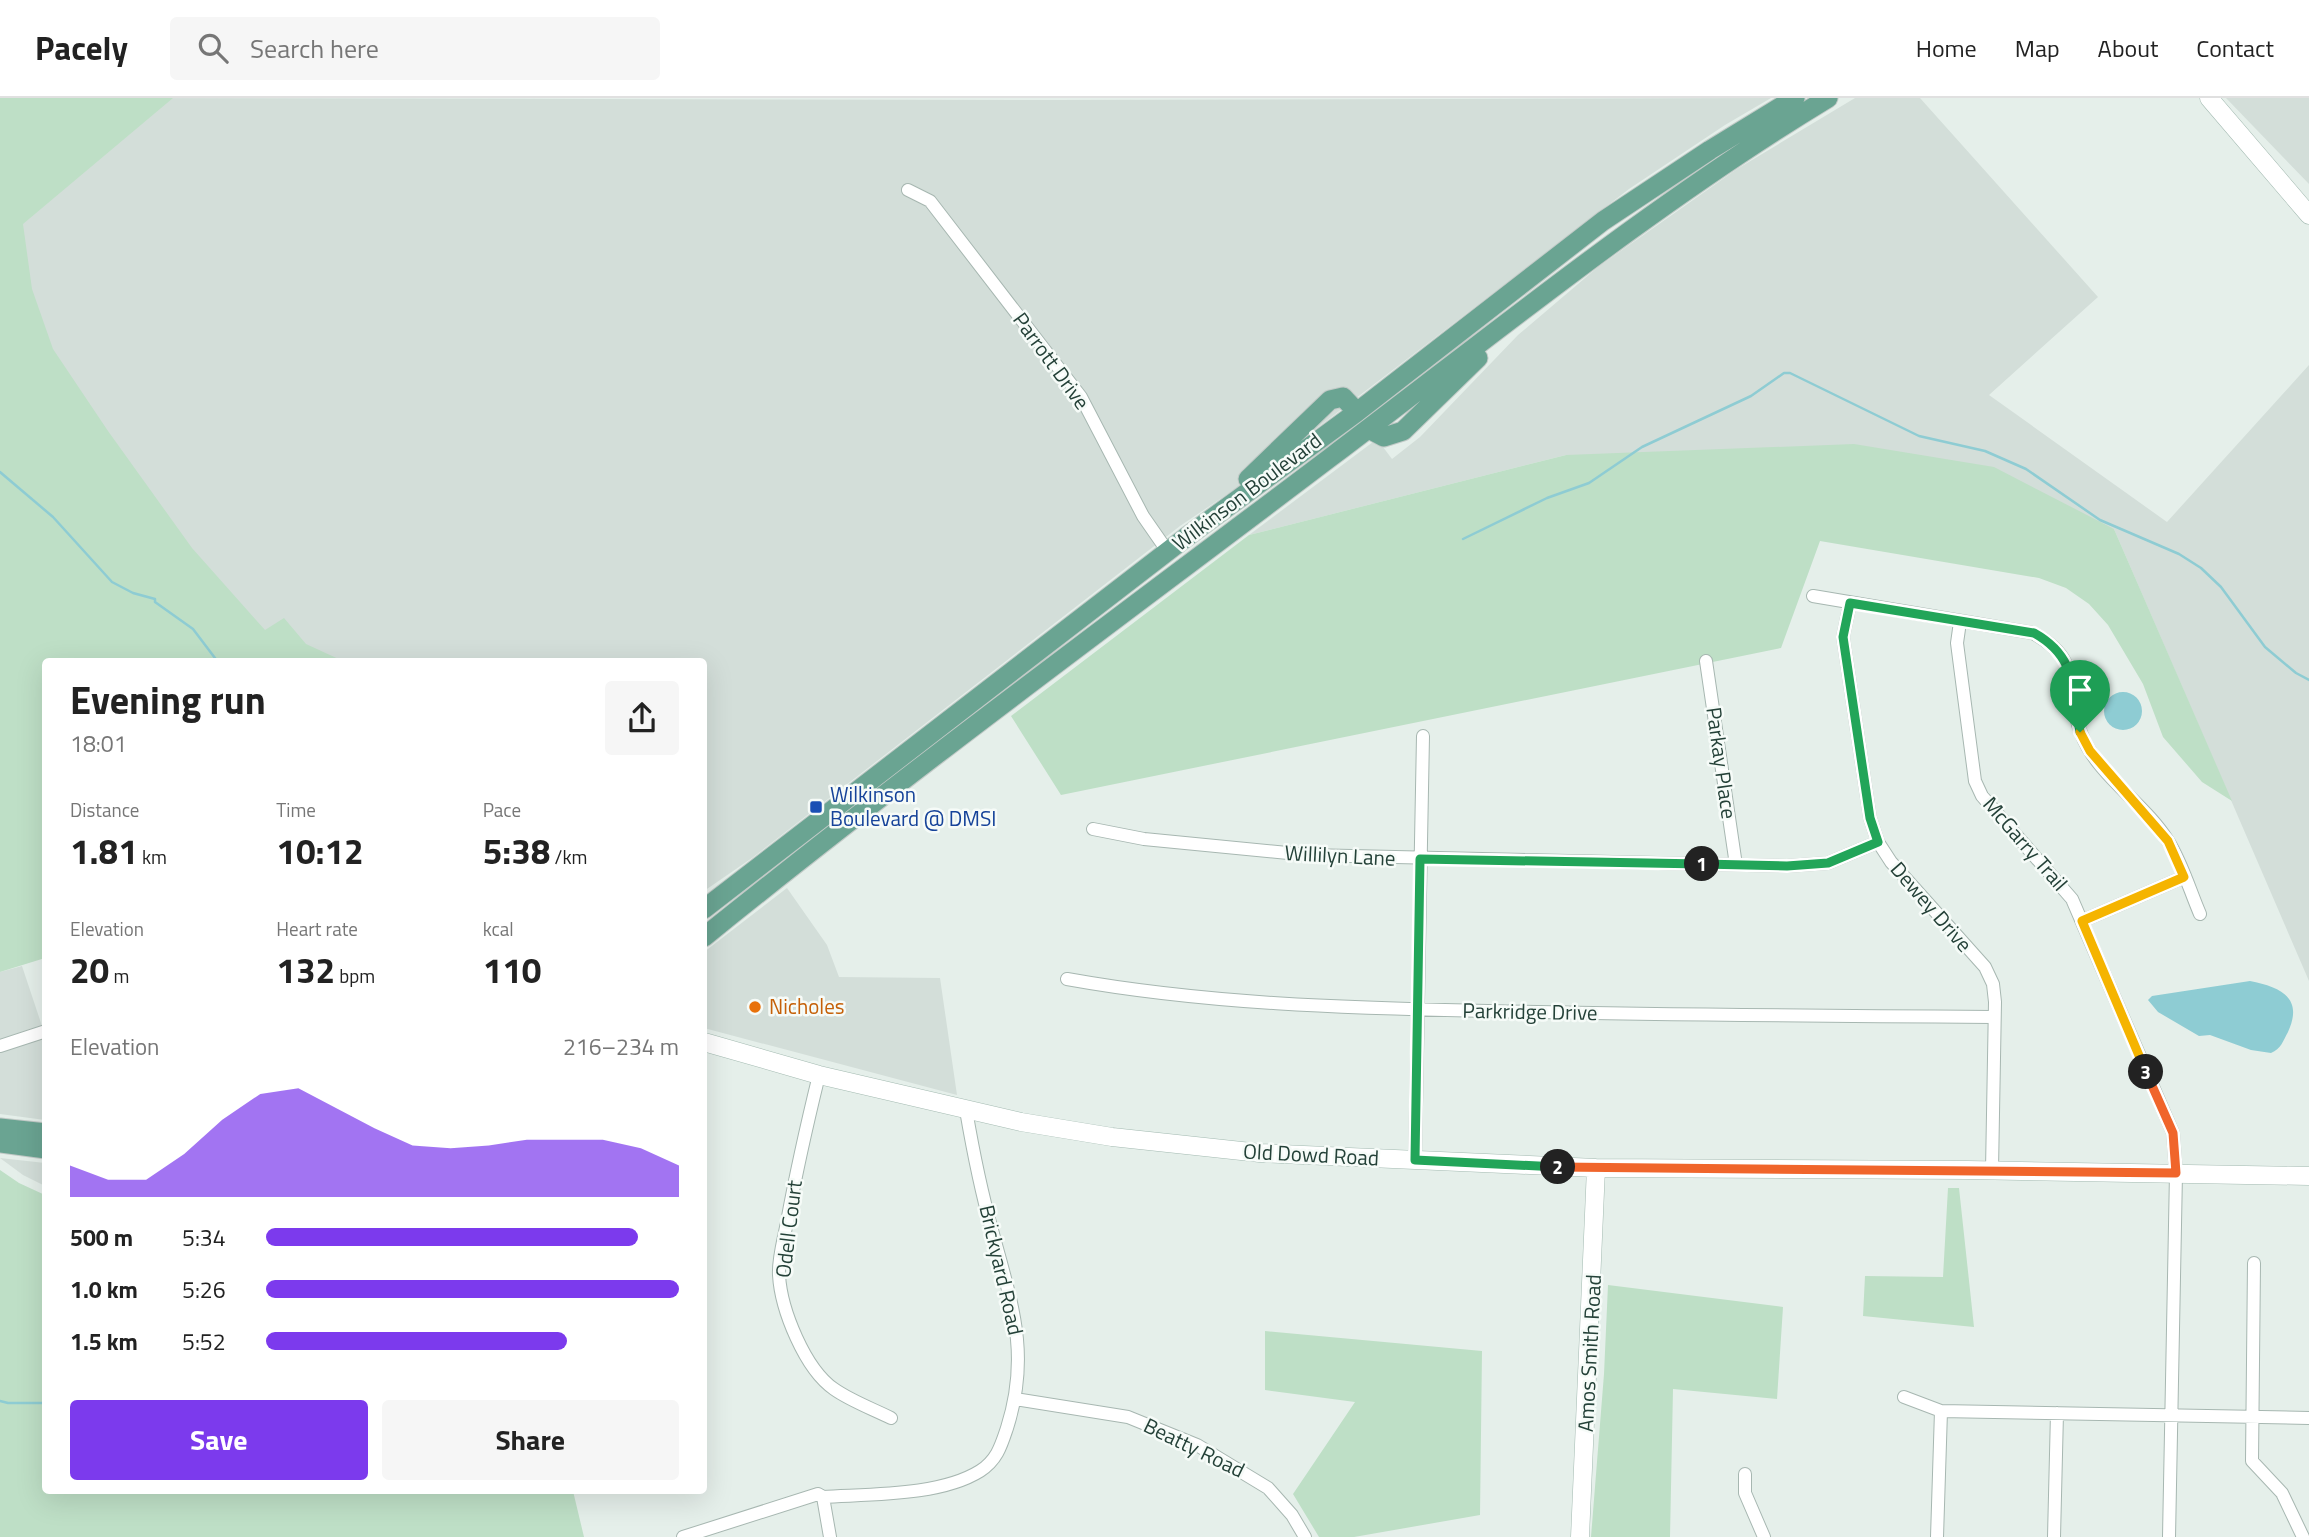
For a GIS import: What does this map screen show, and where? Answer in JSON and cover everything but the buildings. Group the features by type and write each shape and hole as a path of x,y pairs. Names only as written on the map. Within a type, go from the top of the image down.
{"main road":[{"path":"1369,429 1384,437 1403,431 1541,297 1715,158 1795,98"},
{"path":"1357,412 1603,221 1828,98"},
{"name":"Wilkinson Boulevard","path":"707,907 1168,552 1329,400 1343,397 1357,412"},
{"name":"Wilkinson Boulevard","path":"707,935 967,733 1369,429"},
{"path":"1,1132 42,1133"},
{"path":"1,1132 42,1147"}],"street":[{"path":"2209,98 2309,215"},
{"name":"Parrott Drive","path":"908,190 930,201 1081,397 1143,516 1168,552"},
{"path":"1357,412 1369,429"},
{"path":"1814,596 2034,633 2049,642 2061,653 2069,670 2080,732 2090,751 2168,841 2200,914"},
{"name":"Dewey Drive","path":"1850,603 1843,637 1870,818 1878,842 1891,862 1985,967 1993,984 1992,1170"},
{"name":"McGarry Trail","path":"1960,622 1957,643 1975,781 1982,796 2065,889 2082,921 2173,1133 2176,1173 2169,1537"},
{"name":"Parkay Place","path":"1706,661 1736,865"},
{"path":"1415,1160 1423,736"},
{"name":"Willilyn Lane","path":"1093,830 1144,839 1308,855 1787,866 1828,863 1878,842"},
{"path":"2082,921 2184,877"},
{"name":"Parkridge Drive","path":"1067,979 1114,987 1282,1004 1418,1011 1994,1017"},
{"path":"0,1046 42,1032"},
{"name":"Old Dowd Road","path":"707,1043 819,1075 966,1110 1070,1131 1166,1144 1315,1157 1597,1168 1992,1170 2309,1176"},
{"name":"Odell Court","path":"819,1075 800,1152 779,1275 781,1287 808,1363 833,1389 891,1418"},
{"name":"Brickyard Road","path":"683,1537 818,1494 824,1497 937,1486 967,1478 996,1457 1015,1399 1020,1366 1017,1326 992,1231 966,1110"},
{"name":"Amos Smith Road","path":"1580,1537 1597,1168"},
{"path":"2254,1263 2252,1461 2282,1493 2303,1537"},
{"path":"1903,1397 1941,1411 2309,1418"},
{"name":"Beatty Road","path":"1015,1399 1128,1417 1188,1440 1268,1488 1292,1515 1305,1537"},
{"path":"1937,1537 1941,1411"},
{"path":"2054,1537 2057,1413"},
{"path":"1745,1474 1745,1493 1764,1537"},
{"path":"824,1497 830,1537"}],"shaded area":[{"path":"111,98 1771,98 1629,189 1257,474 1180,526 752,858 707,889 707,658 189,658 165,617 0,227"},
{"path":"1855,98 1920,98 2098,297 1989,395 2167,522 2309,365 2309,981 2114,529 1566,455 1249,535 1377,439 1392,459 1420,437 1518,335 1598,267 1737,169"},
{"path":"2226,98 2309,98 2309,184"},
{"path":"787,888 827,945 839,977 940,978 957,1095 707,1029 707,950"},
{"path":"22,966 42,1026 42,1120 0,1114 0,972"},
{"path":"0,1158 42,1163 42,1184 23,1175"}],"green space":[{"path":"0,98 173,98 23,224 32,289 53,349 192,548 265,630 284,618 306,644 336,658 42,658 42,959 0,972"},
{"path":"1854,444 1994,467 2114,529 2232,801 2202,782 2163,737 2143,684 2108,625 2089,604 2066,588 2039,578 1820,541 1781,648 1061,795 1011,716 1249,535 1566,455"},
{"path":"0,1170 42,1194 42,1494 574,1494 584,1537 0,1537"},
{"path":"1948,1188 1959,1188 1974,1327 1863,1316 1865,1276 1943,1277"},
{"path":"1608,1285 1783,1307 1777,1399 1673,1389 1670,1537 1591,1537"},
{"path":"1265,1331 1482,1351 1480,1515 1354,1537 1319,1537 1293,1494 1355,1402 1265,1390"}],"water":[{"path":"2123,692 2137,697 2142,711 2137,725 2123,730 2109,725 2104,711 2109,697"},
{"path":"2250,981 2279,991 2291,1002 2292,1020 2288,1032 2279,1047 2271,1053 2251,1050 2210,1035 2199,1036 2158,1012 2148,1000 2152,996"}],"waterway":[{"path":"1463,539 1547,498 1589,483 1642,447 1751,396 1784,373 1790,373 1919,436 1985,451 2026,469 2100,520 2179,554 2201,568 2221,587 2265,647 2296,673 2309,680"},
{"path":"0,472 53,517 112,582 133,593 155,599 155,602 193,629 215,658"},
{"path":"0,1401 42,1403"}],"place":[{"name":"Wilkinson Boulevard @ DMSI","path":"816,807"},
{"name":"Nicholes","path":"755,1007"}],"route":[{"path":"1850,603 2034,633 2061,653 2069,670 2080,732 2090,751 2168,841 2184,877 2082,921 2173,1133 2176,1173 1597,1168 1415,1160 1420,859 1787,866 1828,863 1878,842 1870,818 1843,637 1850,603"}]}
